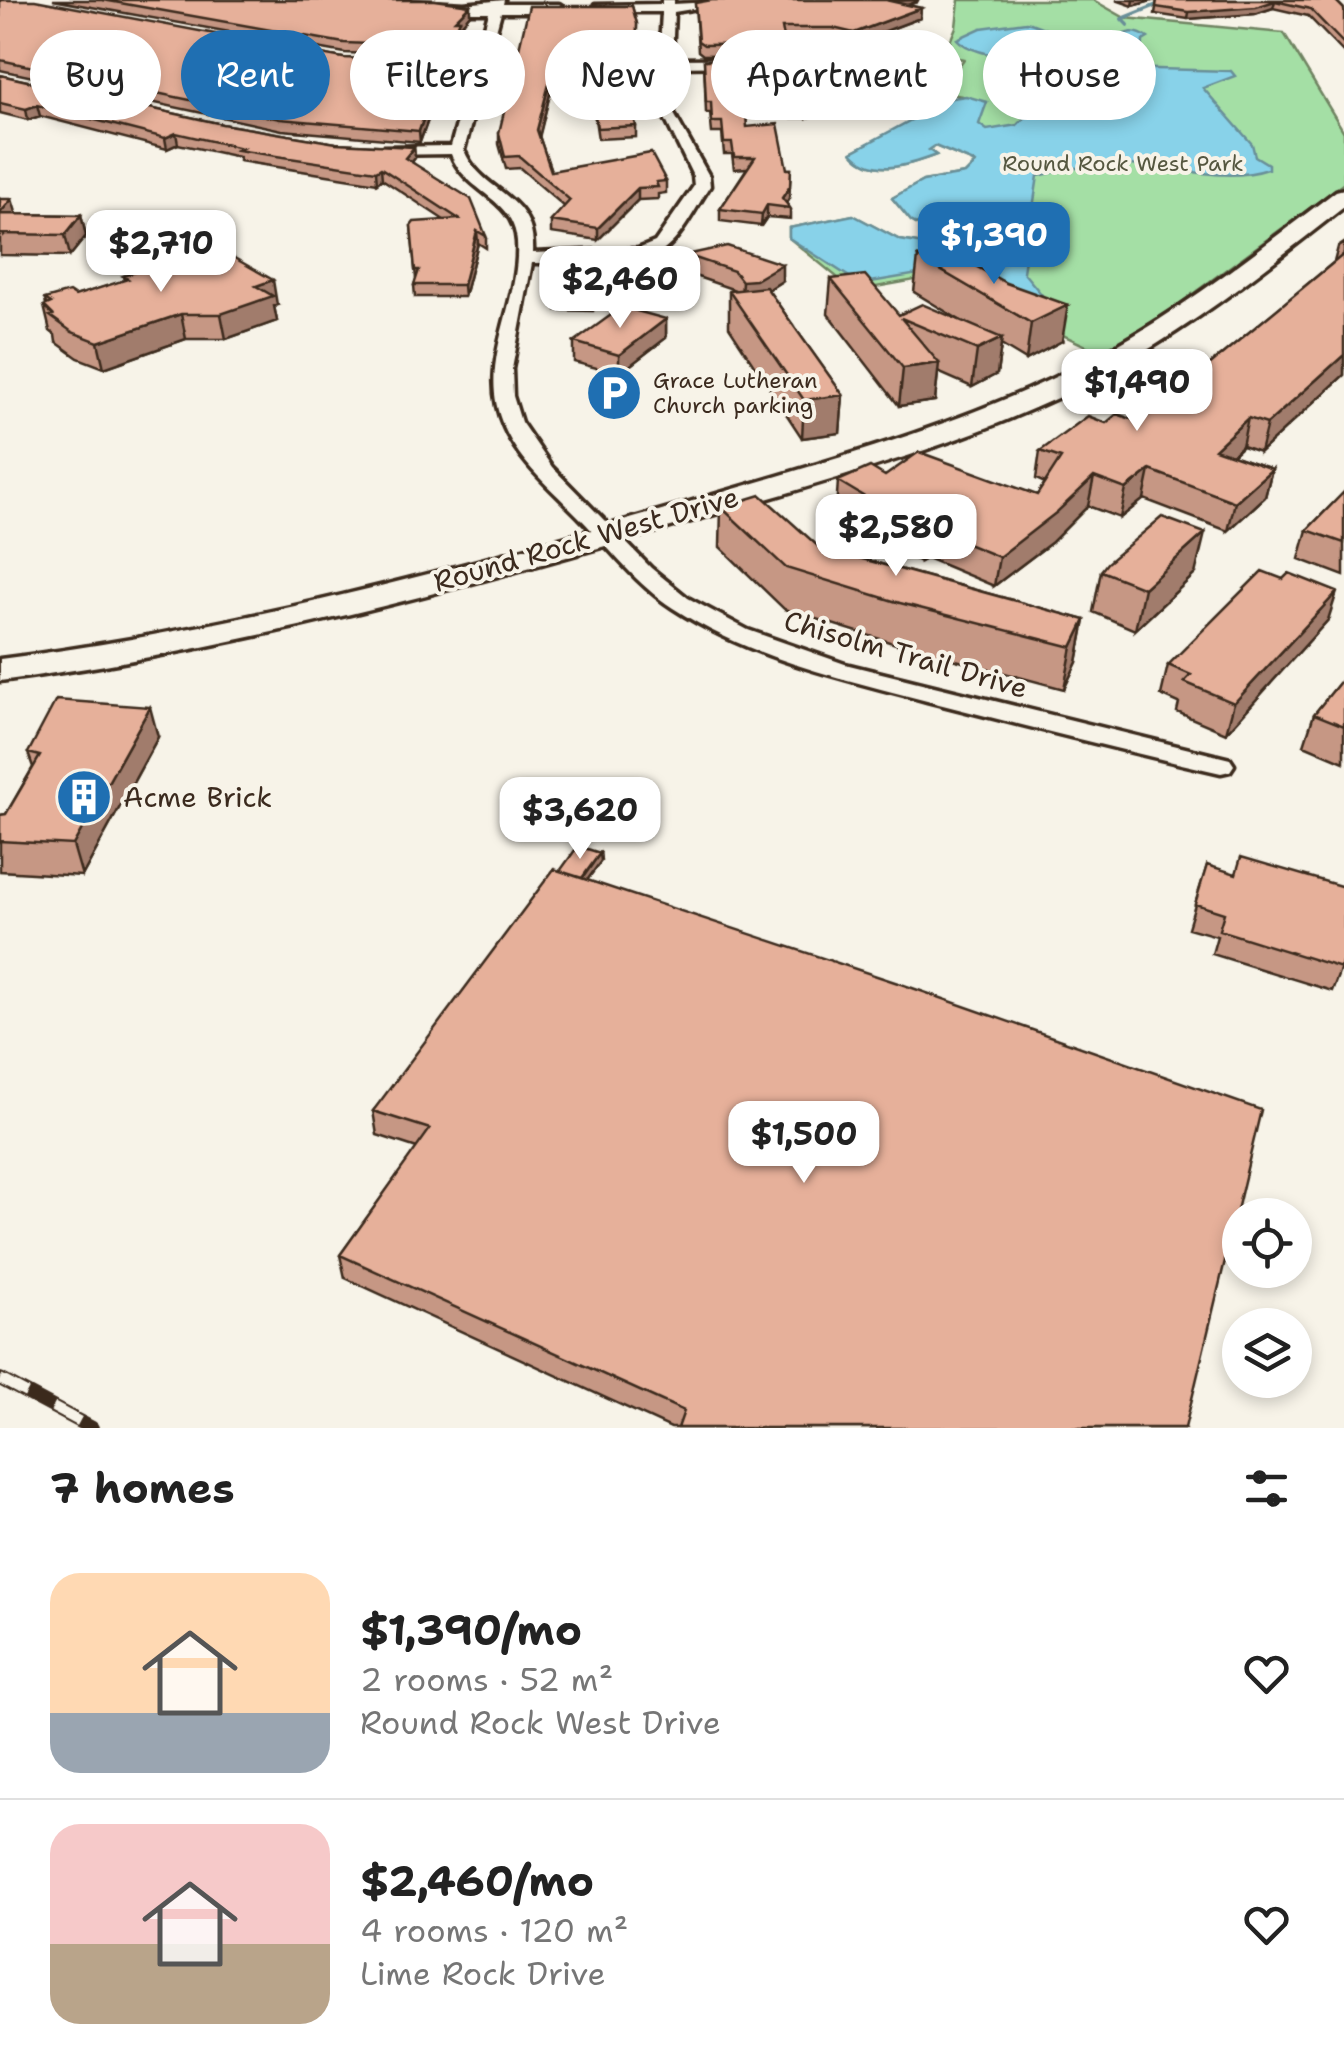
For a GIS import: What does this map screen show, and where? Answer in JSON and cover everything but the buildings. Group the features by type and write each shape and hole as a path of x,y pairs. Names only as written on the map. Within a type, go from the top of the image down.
{"street":[{"path":"400,0 497,4 740,0"},
{"path":"490,30 497,4"},
{"path":"667,4 667,30"},
{"path":"465,120 456,150 473,179 516,212 521,222 524,258 642,254 661,245 699,196 701,176 670,120"},
{"path":"360,150 456,150"},
{"name":"Round Rock West Drive","path":"0,670 103,658 264,628 852,464 1020,404 1132,348 1186,314 1344,196"},
{"name":"Chisolm Trail Drive","path":"524,258 502,380 510,421 528,454 635,566 676,600 758,643 819,664 1128,746 1221,765"}],"green space":[{"name":"Round Rock West Park","path":"959,0 1093,0 1125,18 1284,33 1344,132 1344,183 1164,315 1101,353 937,276 854,291 789,238 789,228 853,215 900,240 945,248 951,245 911,221 892,198 923,181 965,174 976,163 935,146 929,150 936,155 892,167 870,165 852,152 915,120 963,120 963,30 955,30"},
{"path":"132,216 186,216 194,225 146,241 116,237"}],"water":[{"path":"1026,22 1048,30 983,30 983,52 963,43 963,36 981,28"},
{"path":"1156,69 1231,71 1235,76 1203,88 1252,144 1255,156 1268,164 1268,169 1223,175 1104,165 1038,176 1023,272 1042,295 1026,306 930,272 871,282 851,278 789,238 789,228 853,215 900,240 946,248 951,244 911,221 892,198 923,181 965,174 976,163 935,146 929,150 936,155 892,167 870,165 852,152 911,120 963,120 963,96 983,101 979,124 987,130 1017,125 1023,120 1156,120"}],"waterway":[{"path":"1128,25 1122,19 1164,2"}],"railway":[{"path":"0,1379 92,1428"}],"place":[{"name":"Grace Lutheran Church parking","path":"614,393"},
{"name":"Acme Brick","path":"84,797"}]}
